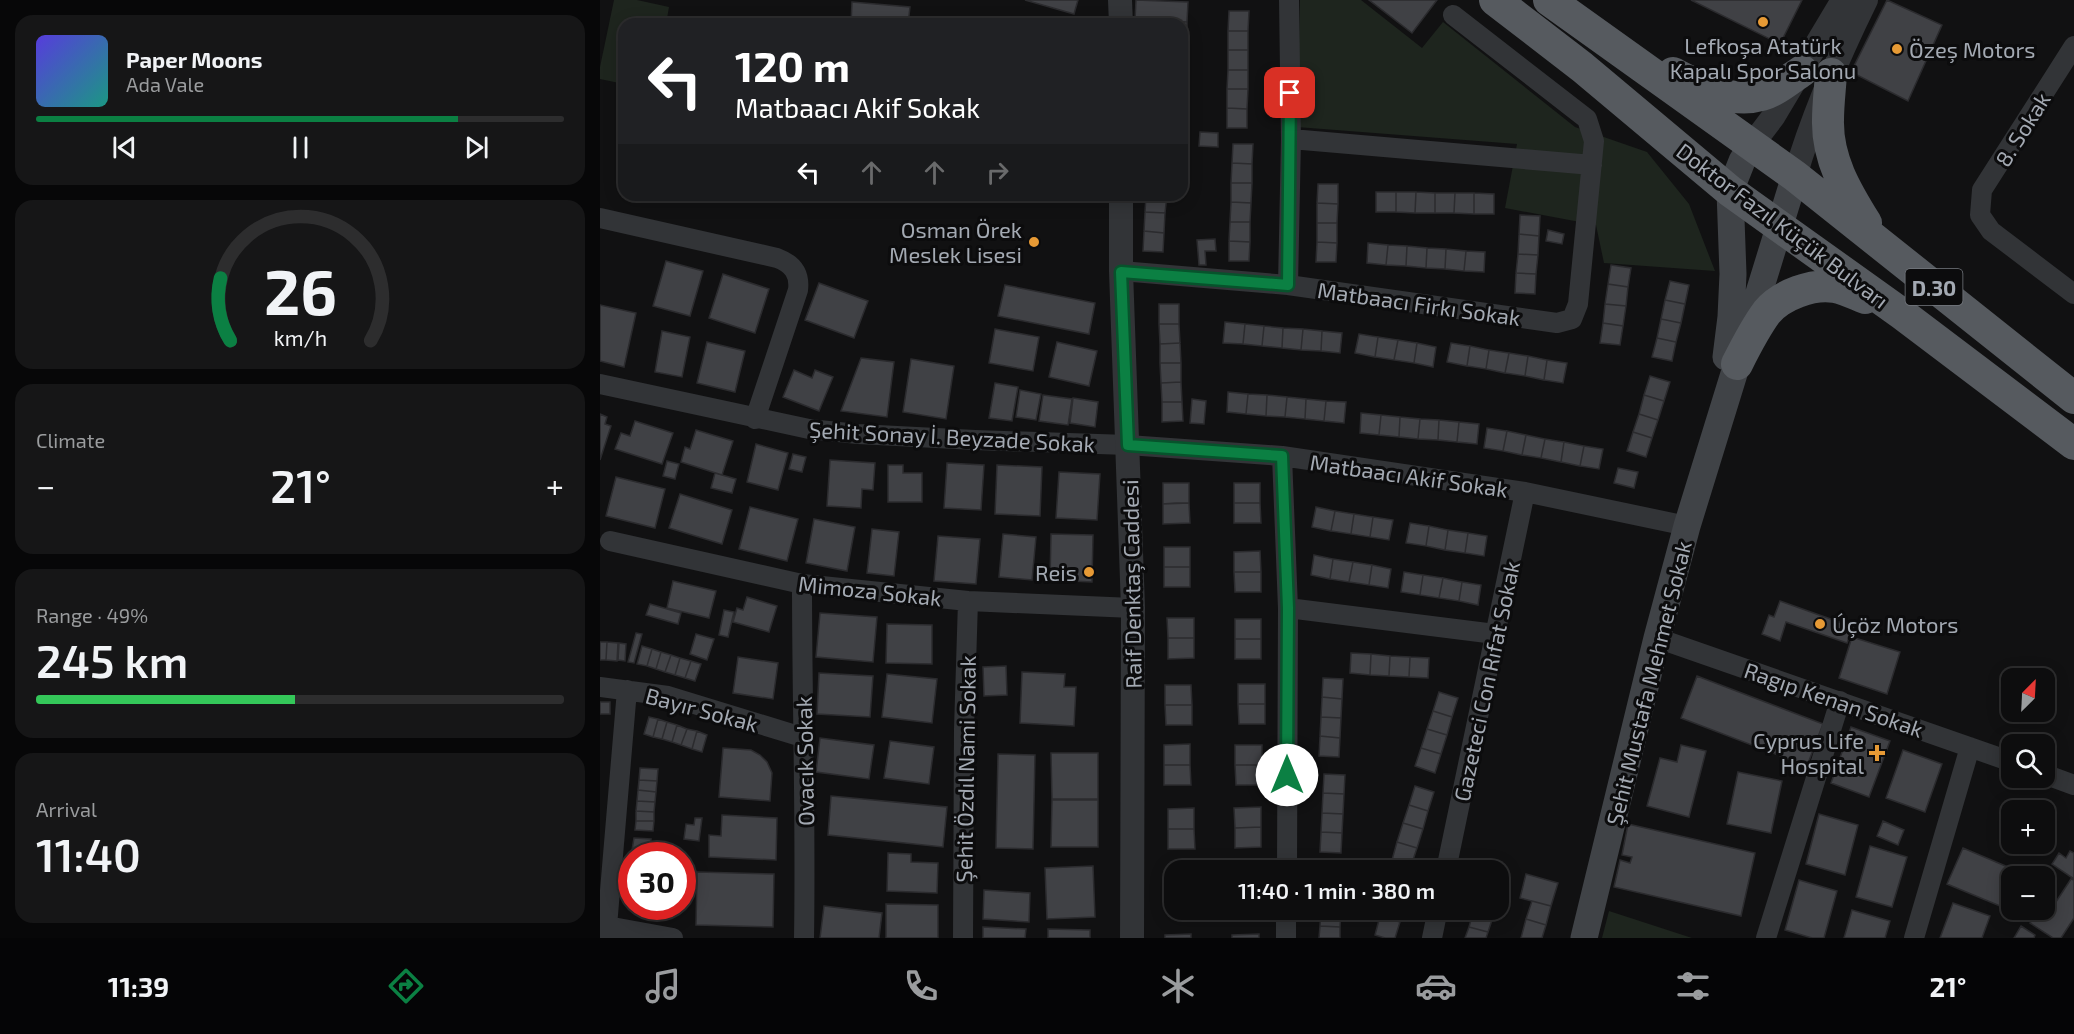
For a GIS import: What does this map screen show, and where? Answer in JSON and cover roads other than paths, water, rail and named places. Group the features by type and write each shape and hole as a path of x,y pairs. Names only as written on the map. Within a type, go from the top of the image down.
{"highway":[{"name":"Doktor Fazıl Küçük Bulvarı","path":"1495,0 1608,88 1730,191 1902,314 2074,444"},
{"name":"Doktor Fazıl Küçük Bulvarı","path":"1549,0 1751,146"},
{"path":"1577,22 1704,88 1729,96 1764,95 1816,72 1835,166 1847,192 1875,240"},
{"name":"D.30","path":"1751,146 1795,176"},
{"name":"Doktor Fazıl Küçük Bulvarı","path":"1795,176 2074,398"},
{"path":"1737,364 1755,328 1769,309 1786,297 1805,290 1834,287 1849,291 1902,314"}],"main road":[{"path":"1730,191 1742,161 1751,146"},
{"name":"Şehit Mustafa Mehmet Sokak","path":"1584,938 1657,638 1687,526 1795,176"},
{"name":"Şehit Mustafa Mehmet Sokak","path":"1718,430 1731,317 1733,274 1730,191"}],"street":[{"path":"1120,0 1120,18"},
{"path":"1288,0 1291,139 1288,285"},
{"path":"1795,176 1809,130 1816,72 1843,0"},
{"path":"1751,146 1773,117 1816,72 1866,0"},
{"path":"1291,139 1592,165 1594,141 1587,119 1453,15"},
{"name":"8. Sokak","path":"2074,46 1982,190 1980,215 1991,231 2074,294"},
{"name":"Matbaacı Firkı Sokak","path":"1121,272 1288,285 1557,323 1572,319 1578,304 1592,165"},
{"name":"Raif Denktaş Caddesi","path":"1121,201 1121,272 1133,608 1132,938"},
{"path":"600,218 777,258 787,262 795,270 799,280 798,290 755,419"},
{"name":"Şehit Sonay İ. Beyzade Sokak","path":"600,384 809,429 975,440 1128,445"},
{"name":"Matbaacı Akif Sokak","path":"1128,445 1282,456 1525,492 1687,526"},
{"path":"1282,456 1288,608 1287,860"},
{"name":"Gazeteci Con Rıfat Sokak","path":"1448,860 1525,492"},
{"name":"Mimoza Sokak","path":"610,541 802,584 968,601 1133,608"},
{"name":"Ovacık Sokak","path":"802,584 802,737 806,846 804,938"},
{"name":"Şehit Özdıl Nami Sokak","path":"963,938 964,729 968,601"},
{"path":"1288,608 1495,634"},
{"name":"Ragıp Kenan Sokak","path":"1657,638 2001,758"},
{"name":"Bayır Sokak","path":"600,687 668,696 802,737"},
{"path":"627,690 606,932 673,938"},
{"path":"1766,938 1840,701"},
{"path":"1914,938 1970,747"},
{"path":"2055,778 2074,785"},
{"path":"1286,920 1286,938"},
{"path":"1432,938 1436,920"}],"place":[{"name":"Lefkoşa Atatürk Kapalı Spor Salonu","path":"1763,22"},
{"name":"Özeş Motors","path":"1897,49"},
{"name":"Osman Örek Meslek Lisesi","path":"1034,242"},
{"name":"Reis","path":"1089,572"},
{"name":"Úçöz Motors","path":"1820,624"},
{"name":"Cyprus Life Hospital","path":"1877,753"}]}
